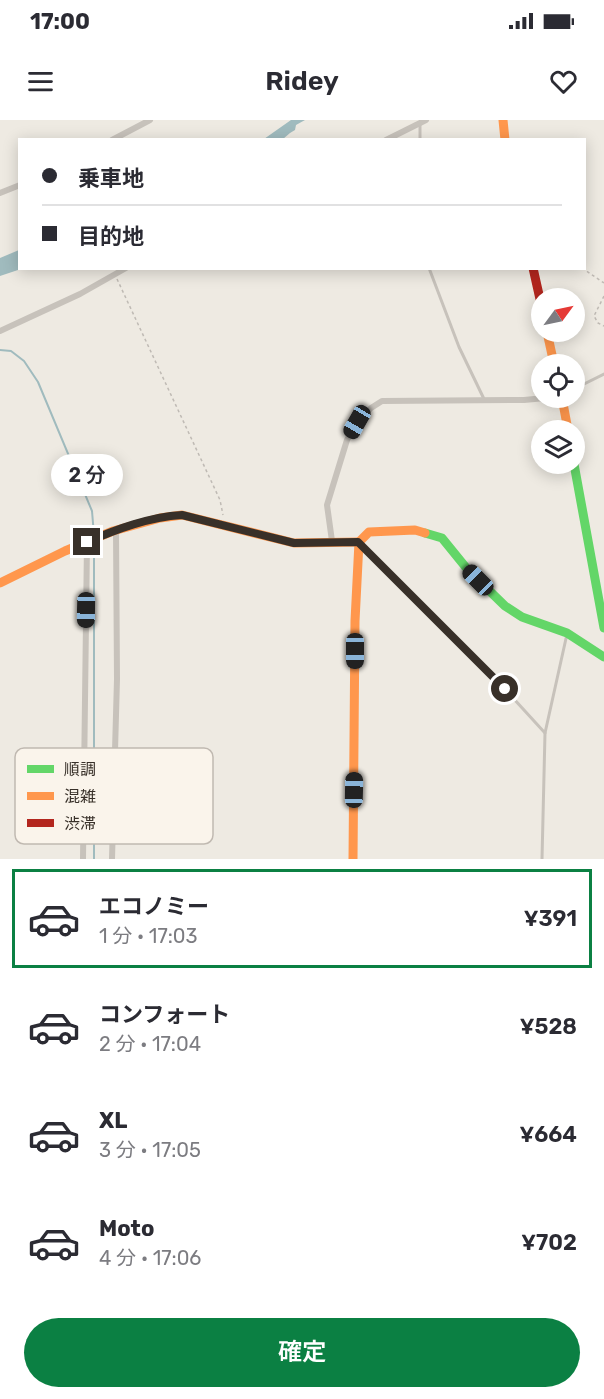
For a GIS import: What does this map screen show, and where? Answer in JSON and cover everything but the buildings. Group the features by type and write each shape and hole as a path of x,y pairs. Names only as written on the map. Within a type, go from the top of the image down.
{"street":[{"path":"116,138 150,120"},
{"path":"503,120 505,138"},
{"path":"390,138 423,121"},
{"path":"0,193 18,186"},
{"path":"0,331 80,294 122,270"},
{"path":"532,270 537,288"},
{"path":"332,541 327,505 347,440 357,422 371,408 382,401 531,398"},
{"path":"576,474 604,628"},
{"path":"0,583 99,537 155,518 182,515 294,543 358,542 369,532 415,530 442,538 468,570 505,606 522,617 567,633 604,657"},
{"path":"115,748 116,531"},
{"path":"84,748 88,542"},
{"path":"353,859 358,542"},
{"path":"82,844 82,859"},
{"path":"112,844 112,859"}],"lane":[{"path":"420,138 423,121"},
{"path":"430,270 459,347 484,400"},
{"path":"585,384 604,374"},
{"path":"358,542 492,675 545,732"},
{"path":"542,859 545,732 567,633"}],"path":[{"path":"585,270 604,284"},
{"path":"115,274 220,500 225,525"},
{"path":"604,296 594,316 598,323 604,326"}],"water":[{"path":"291,120 305,120 296,125 295,130 284,138 265,138"},
{"path":"18,250 18,270 0,276 0,258"}],"waterway":[{"path":"0,350 11,351 24,361 38,382 92,511 94,535"},
{"path":"94,541 94,748"},
{"path":"94,844 94,859"}],"traffic: fast":[{"path":"576,474 604,628"},
{"path":"425,533 442,538 468,570 505,606 522,617 567,633 604,657"}],"traffic: slow":[{"path":"503,120 505,138"},
{"path":"549,342 552,354"},
{"path":"564,408 566,420"},
{"path":"0,583 65,551 113,531 160,518 182,515 294,543 359,542"},
{"path":"353,859 355,621 359,542 369,532 415,530 425,533"}],"traffic: jam":[{"path":"533,270 538,288"}],"route":[{"path":"87,542 145,521 164,516 182,515 294,543 358,542 505,689"}]}
